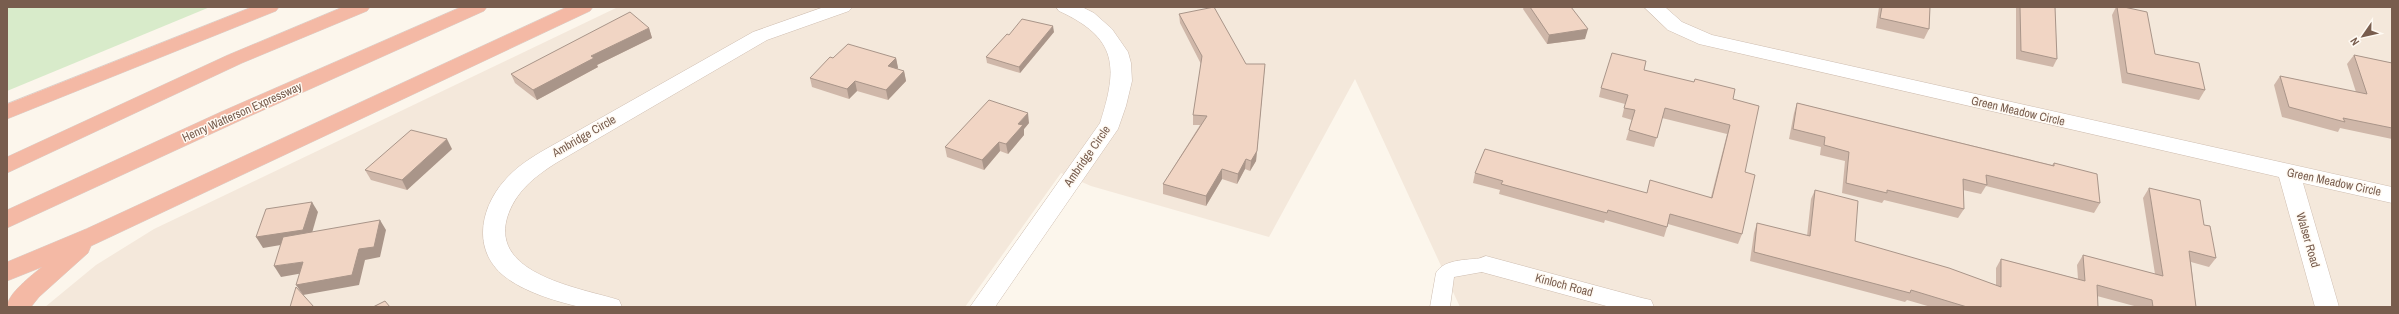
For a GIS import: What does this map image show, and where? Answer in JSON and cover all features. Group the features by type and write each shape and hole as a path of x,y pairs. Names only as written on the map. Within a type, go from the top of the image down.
{"highway":[{"path":"7,112 269,7"},
{"path":"7,166 235,59 360,7"},
{"name":"Henry Watterson Expressway","path":"7,220 224,120 478,7"},
{"path":"7,272 94,235 583,7"},
{"path":"17,307 30,291 94,235"}],"street":[{"name":"Ambridge Circle","path":"610,307 524,277 511,269 500,258 494,245 491,230 498,209 512,186 533,167 554,154 722,56 760,36 842,7"},
{"name":"Ambridge Circle","path":"982,307 1110,124 1118,100 1122,74 1119,56 1110,39 1094,22 1066,7"},
{"name":"Green Meadow Circle","path":"1654,7 1675,26 1706,40 2392,195"},
{"name":"Walser Road","path":"2289,172 2327,307"},
{"name":"Kinloch Road","path":"1486,265 1564,284 1642,307"}],"lane":[{"path":"1440,307 1445,273 1453,269 1486,265"}],"shaded area":[{"path":"618,7 2392,7 2392,307 1460,307 1355,79 1269,237 1091,186 1061,173 965,307 45,307 96,265 154,229"}],"green space":[{"path":"7,7 210,7 7,91"}],"building":[{"path":"1214,7 1246,64 1265,64 1257,151 1251,161 1246,159 1238,174 1222,169 1206,196 1163,184 1207,116 1193,115 1202,56 1179,14"},
{"path":"1530,7 1571,7 1588,29 1549,35"},
{"path":"1882,7 1930,7 1929,29 1880,18"},
{"path":"2020,7 2055,7 2057,59 2021,51"},
{"path":"2117,7 2147,12 2155,54 2199,63 2205,90 2127,73"},
{"path":"630,12 649,28 591,56 594,58 533,90 511,74"},
{"path":"1022,19 1053,26 1019,67 986,57 1007,34 1009,35"},
{"path":"848,44 896,58 888,66 904,71 886,90 855,81 847,89 810,78 830,57 833,58"},
{"path":"1612,53 1646,61 1644,70 1694,82 1695,79 1735,89 1733,99 1759,106 1745,172 1755,175 1742,234 1670,214 1667,227 1608,210 1607,213 1501,184 1503,181 1475,173 1485,149 1647,193 1650,180 1712,198 1730,125 1665,108 1657,138 1629,130 1635,110 1624,108 1628,95 1601,88"},
{"path":"2354,55 2392,63 2392,128 2343,118 2345,122 2289,107 2280,76 2367,94"},
{"path":"989,100 1028,113 1018,124 1023,125 1006,144 999,142 982,160 945,147"},
{"path":"1797,103 2054,166 2054,163 2097,174 2100,203 1986,175 1987,185 1963,179 1964,209 1887,190 1887,193 1846,183 1849,152 1824,145 1825,137 1793,129"},
{"path":"411,130 447,139 402,180 365,170"},
{"path":"2149,188 2200,200 2204,225 2210,226 2216,258 2189,251 2196,307 2153,307 2152,300 2097,285 2098,307 1967,307 1911,290 1910,293 1754,252 1757,223 1810,236 1815,190 1858,201 1855,241 1949,268 2001,287 2001,259 2085,281 2083,255 2163,276"},
{"path":"312,202 303,230 256,237 266,209"},
{"path":"380,220 374,247 359,249 352,275 296,285 303,262 274,266 283,237"},
{"path":"296,287 314,307 290,307"},
{"path":"385,301 390,307 373,307"}]}
